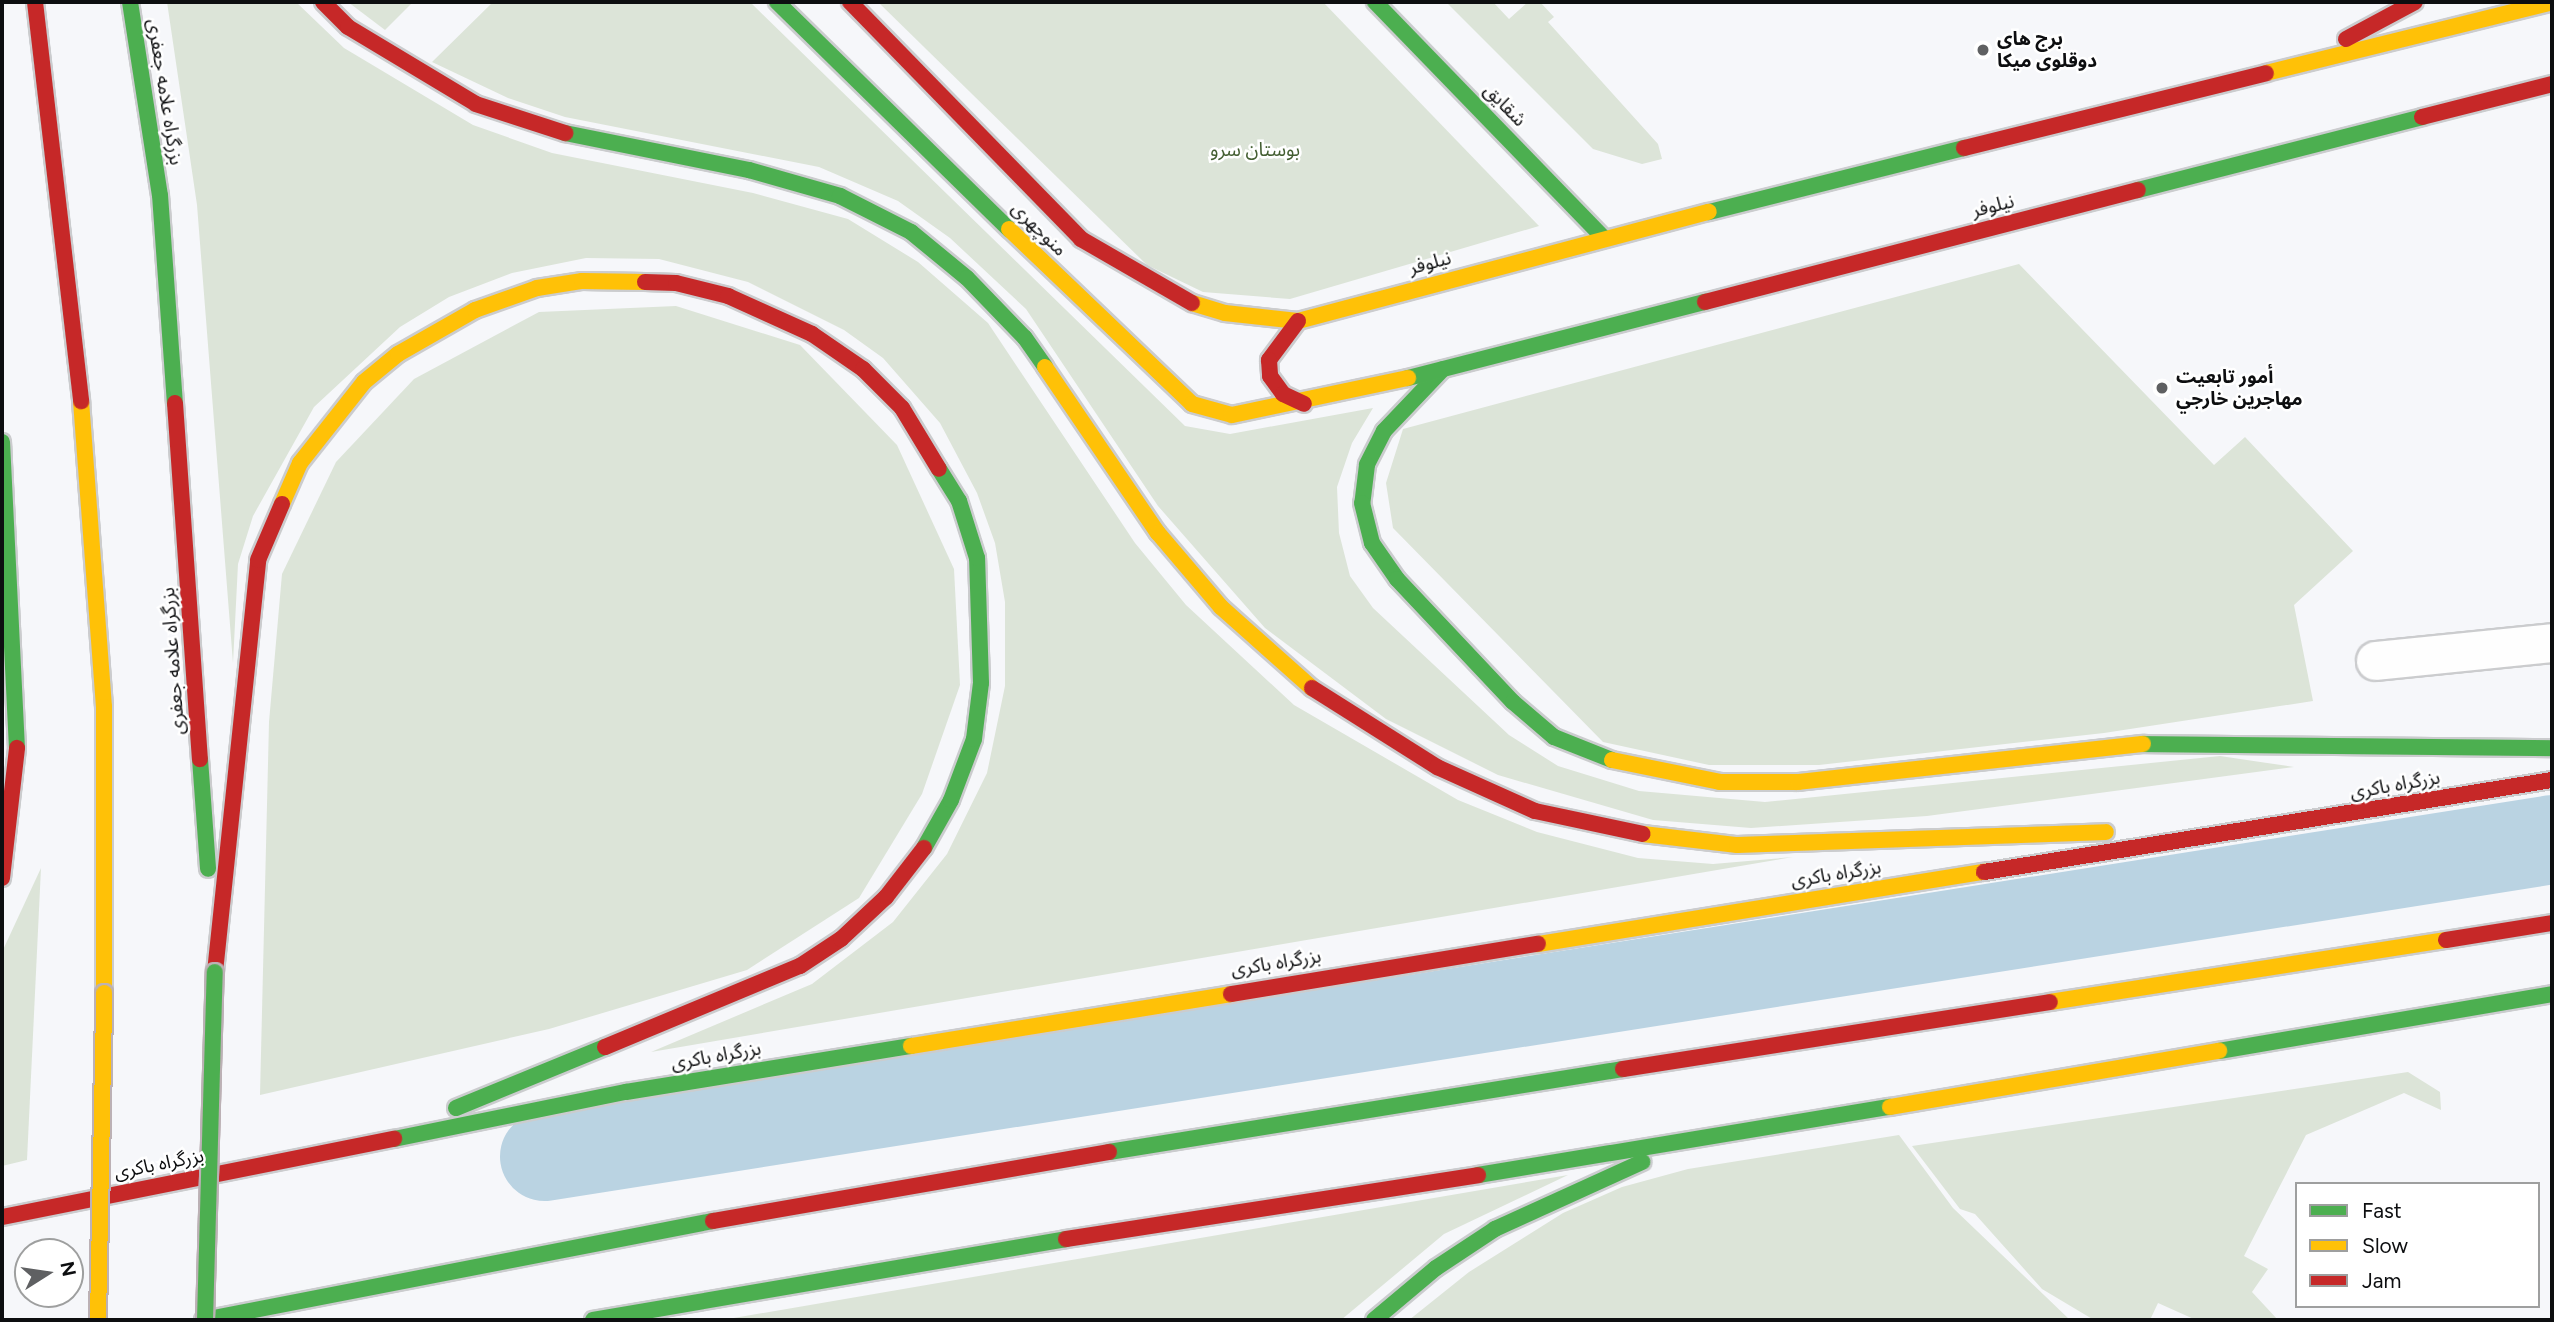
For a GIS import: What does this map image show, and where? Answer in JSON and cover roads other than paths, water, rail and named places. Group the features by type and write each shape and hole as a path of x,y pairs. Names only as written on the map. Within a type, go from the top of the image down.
{"main road":[{"path":"35,2 87,454 104,707 104,993 98,1320"},
{"name":"بزرگراه علامه جعفری","path":"130,2 160,195 215,972 204,1320"},
{"path":"323,2 348,27 476,104 568,134 750,170 827,192 911,232 967,278 1025,338 1158,533 1221,607 1287,671 1382,737 1535,811 1625,832 1737,845 2276,826"},
{"name":"منوچهری","path":"777,2 1192,404 1232,415 1304,404"},
{"name":"منوچهری","path":"850,2 912,83 1080,239 1118,265 1207,309 1298,321"},
{"name":"شقایق","path":"1375,2 1604,238"},
{"path":"2306,60 2415,2"},
{"path":"2306,60 2552,2"},
{"name":"نیلوفر","path":"1298,321 1604,238 2306,60"},
{"path":"889,113 912,83"},
{"name":"نیلوفر","path":"1304,404 2552,84"},
{"path":"215,972 258,560 300,463 364,382 398,354 475,310 537,288 582,281 676,283 728,296 812,334 863,369 902,408 958,501 976,558 983,615 974,739 926,846 886,897 841,939 800,966 377,1141"},
{"path":"1298,321 1269,360 1270,376 1283,394 1304,404"},
{"path":"1443,369 1384,431 1367,465 1362,503 1372,543 1396,579 1513,702 1554,737 1591,756 1720,782 1798,782 2155,743 2552,748"},
{"path":"2,442 18,740 2,878"},
{"name":"بزرگراه باکری","path":"6,1216 377,1141 860,1053 2552,780"},
{"path":"204,1320 768,1210 1259,1126 2552,922"},
{"path":"593,1320 922,1261 1694,1141 2552,994"},
{"path":"1374,1320 1436,1268 1495,1229 1694,1141"}],"street":[{"path":"2376,661 2552,642"}],"waterway":[{"path":"544,1156 2552,839"}],"place":[{"name":"برج های دوقلوی میکا","path":"1983,50"},
{"name":"أمور تابعيت مهاجرين خارجي","path":"2162,388"}],"park label":[{"name":"بوستان سرو","path":"1255,150"}]}
